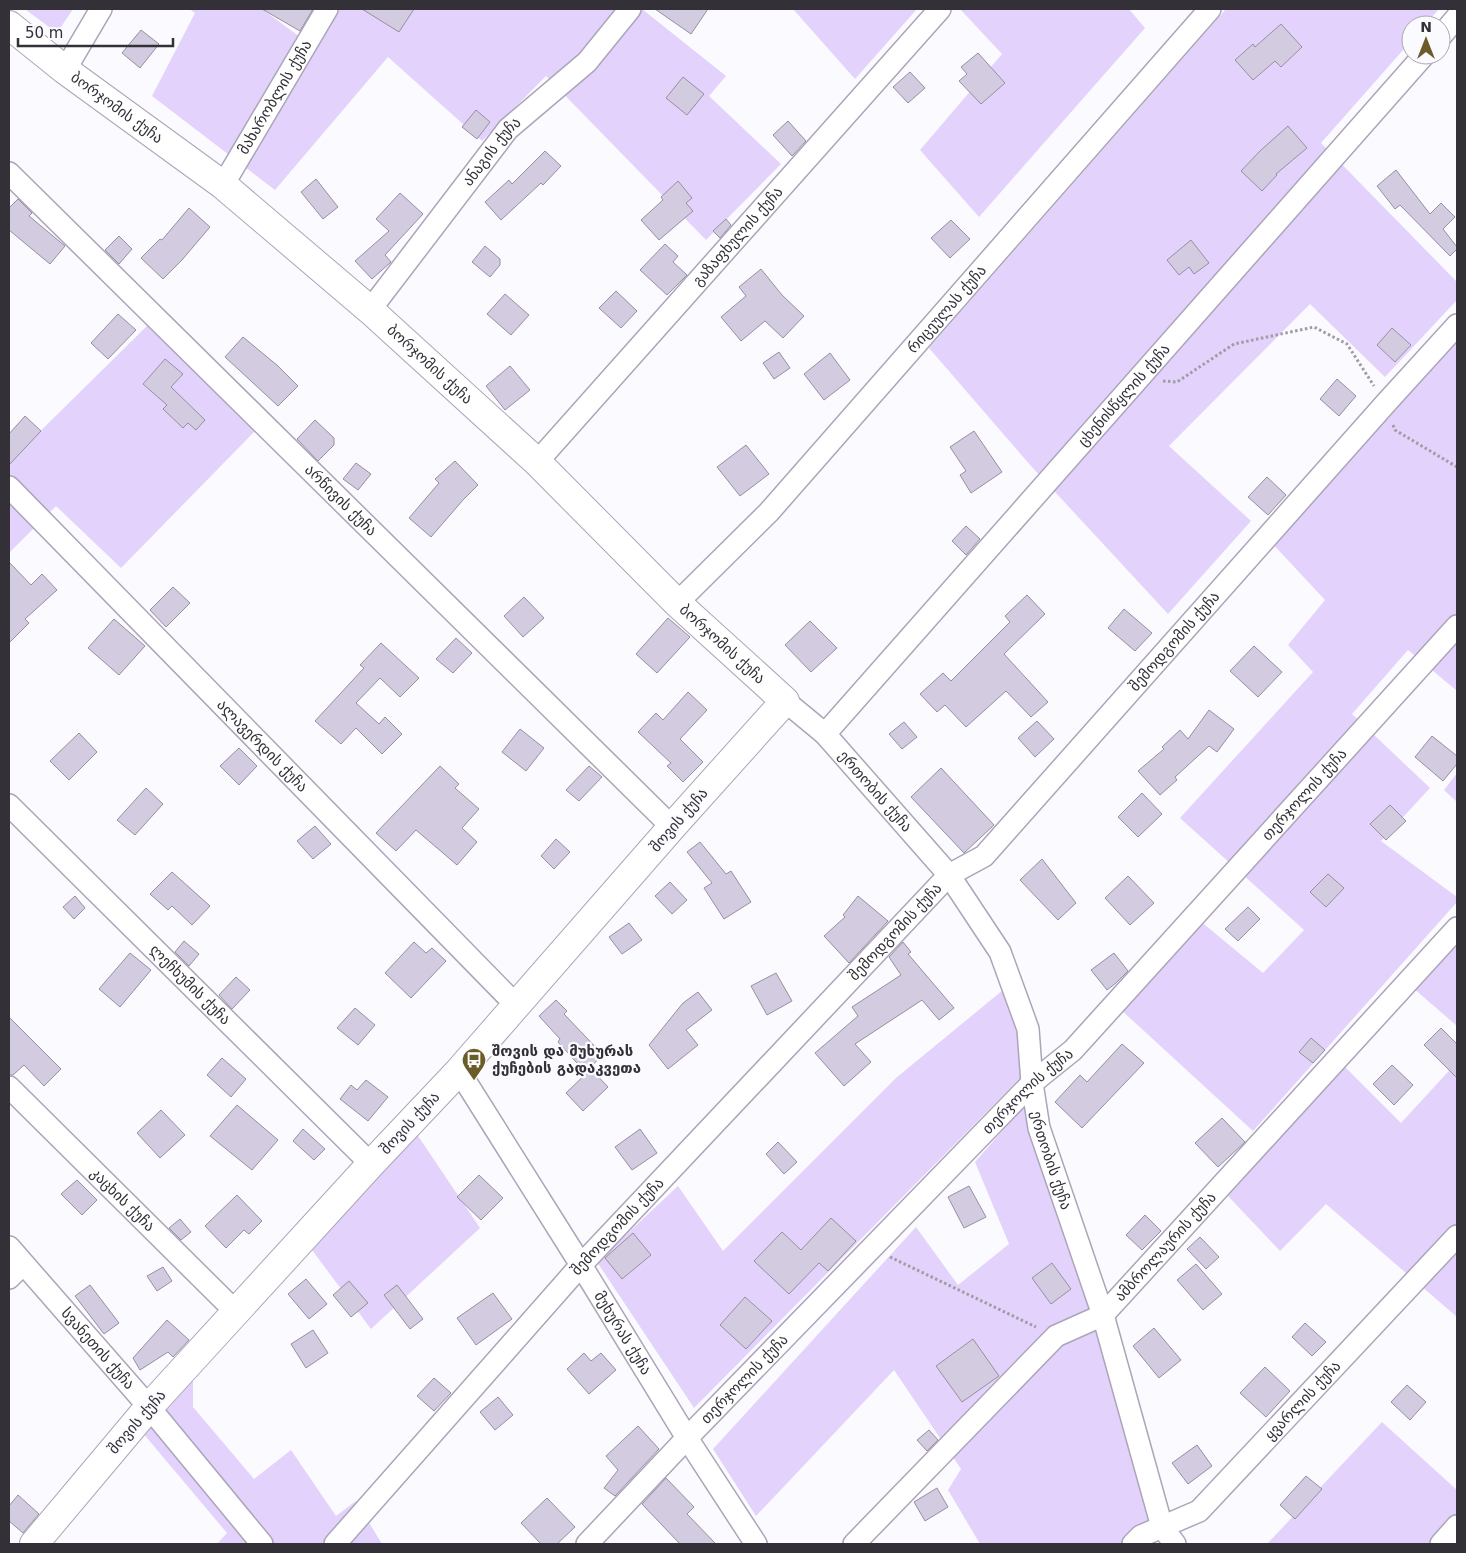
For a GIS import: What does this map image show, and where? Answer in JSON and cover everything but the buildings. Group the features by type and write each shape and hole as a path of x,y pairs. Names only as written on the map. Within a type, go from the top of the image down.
{"street":[{"path":"64,70 102,9"},
{"name":"მახარობლის ქუჩა","path":"223,185 327,9"},
{"name":"ანაგის ქუჩა","path":"370,310 508,129 587,62 630,9"},
{"name":"გაზაფხულის ქუჩა","path":"536,462 940,9"},
{"name":"რიცეულას ქუჩა","path":"677,603 769,512 1210,9"},
{"name":"ბორჯომის ქუჩა","path":"9,25 64,70 223,185 370,310 536,462 677,603 785,701 825,734"},
{"name":"ცხენისწყლის ქუჩა","path":"825,734 1415,65"},
{"name":"არწივის ქუჩა","path":"9,173 672,828"},
{"name":"შემოდგომის ქუჩა","path":"334,1544 581,1265 948,875 984,856 1457,325"},
{"name":"ალავერდის ქუჩა","path":"9,487 517,1006"},
{"name":"თერჯოლის ქუჩა","path":"587,1544 687,1438 1032,1083 1073,1050 1457,626"},
{"name":"შოვის ქუჩა","path":"34,1544 150,1407 370,1164 459,1071 785,701"},
{"name":"ერთობის ქუჩა","path":"825,734 948,875 1000,952 1028,1029 1032,1083 1039,1128 1103,1315 1162,1527 1175,1544"},
{"name":"ლეჩხუმის ქუჩა","path":"9,805 370,1164"},
{"name":"ამბროლაურის ქუჩა","path":"854,1544 1056,1336 1103,1315 1457,928"},
{"name":"მუხურას ქუჩა","path":"459,1071 687,1438 756,1544"},
{"name":"კაცხის ქუჩა","path":"9,1087 236,1312"},
{"name":"ყვარლის ქუჩა","path":"1132,1544 1140,1536 1199,1511 1457,1236"},
{"name":"სვანეთის ქუჩა","path":"9,1247 16,1271 150,1407 262,1544"},
{"path":"1442,1544 1457,1526"}],"path":[{"path":"1137,380 1177,382 1234,344 1314,327 1347,344 1386,403 1394,430 1457,467"},
{"path":"872,1248 956,1290 1056,1336"}],"shaded area":[{"path":"25,9 73,9 57,33"},
{"path":"189,9 262,9 315,48 338,9 642,9 726,76 709,96 781,164 706,240 546,76 482,141 388,57 275,190 152,96 195,13"},
{"path":"793,9 917,9 855,79"},
{"path":"960,9 1129,9 1145,28 979,217 920,150 1002,54"},
{"path":"1226,9 1439,9 1434,15 1401,15 1401,52 1321,143 1457,282 1457,300 1385,377 1310,304 1169,446 1251,521 1168,614 1031,466 929,348"},
{"path":"151,322 258,428 121,568 56,506 9,553 9,462"},
{"path":"1457,339 1457,691 1408,650 1352,714 1430,788 1381,841 1457,897 1457,902 1253,1131 1119,1008 1199,920 1263,973 1304,930 1180,818 1313,672 1288,645 1325,600 1271,542"},
{"path":"1457,773 1457,802 1444,790"},
{"path":"1457,940 1457,1026 1412,987"},
{"path":"1003,990 1030,1068 694,1408 597,1262 678,1186 723,1251 896,1078"},
{"path":"1457,1062 1457,1317 1326,1204 1280,1251 1228,1196 1344,1066 1401,1123"},
{"path":"1033,1096 1157,1512 1125,1544 980,1544 948,1490 961,1469 894,1370 756,1516 713,1449 916,1227 958,1285 1009,1244 975,1162"},
{"path":"416,1133 480,1228 371,1329 312,1250"},
{"path":"193,1379 193,1407 254,1479 291,1450 336,1516 356,1501 382,1544 217,1544 227,1533 142,1432"},
{"path":"1382,1422 1457,1490 1457,1544 1267,1544"}],"place":[{"name":"შოვის და მუხურას ქუჩების გადაკვეთა","path":"474,1081"}]}
